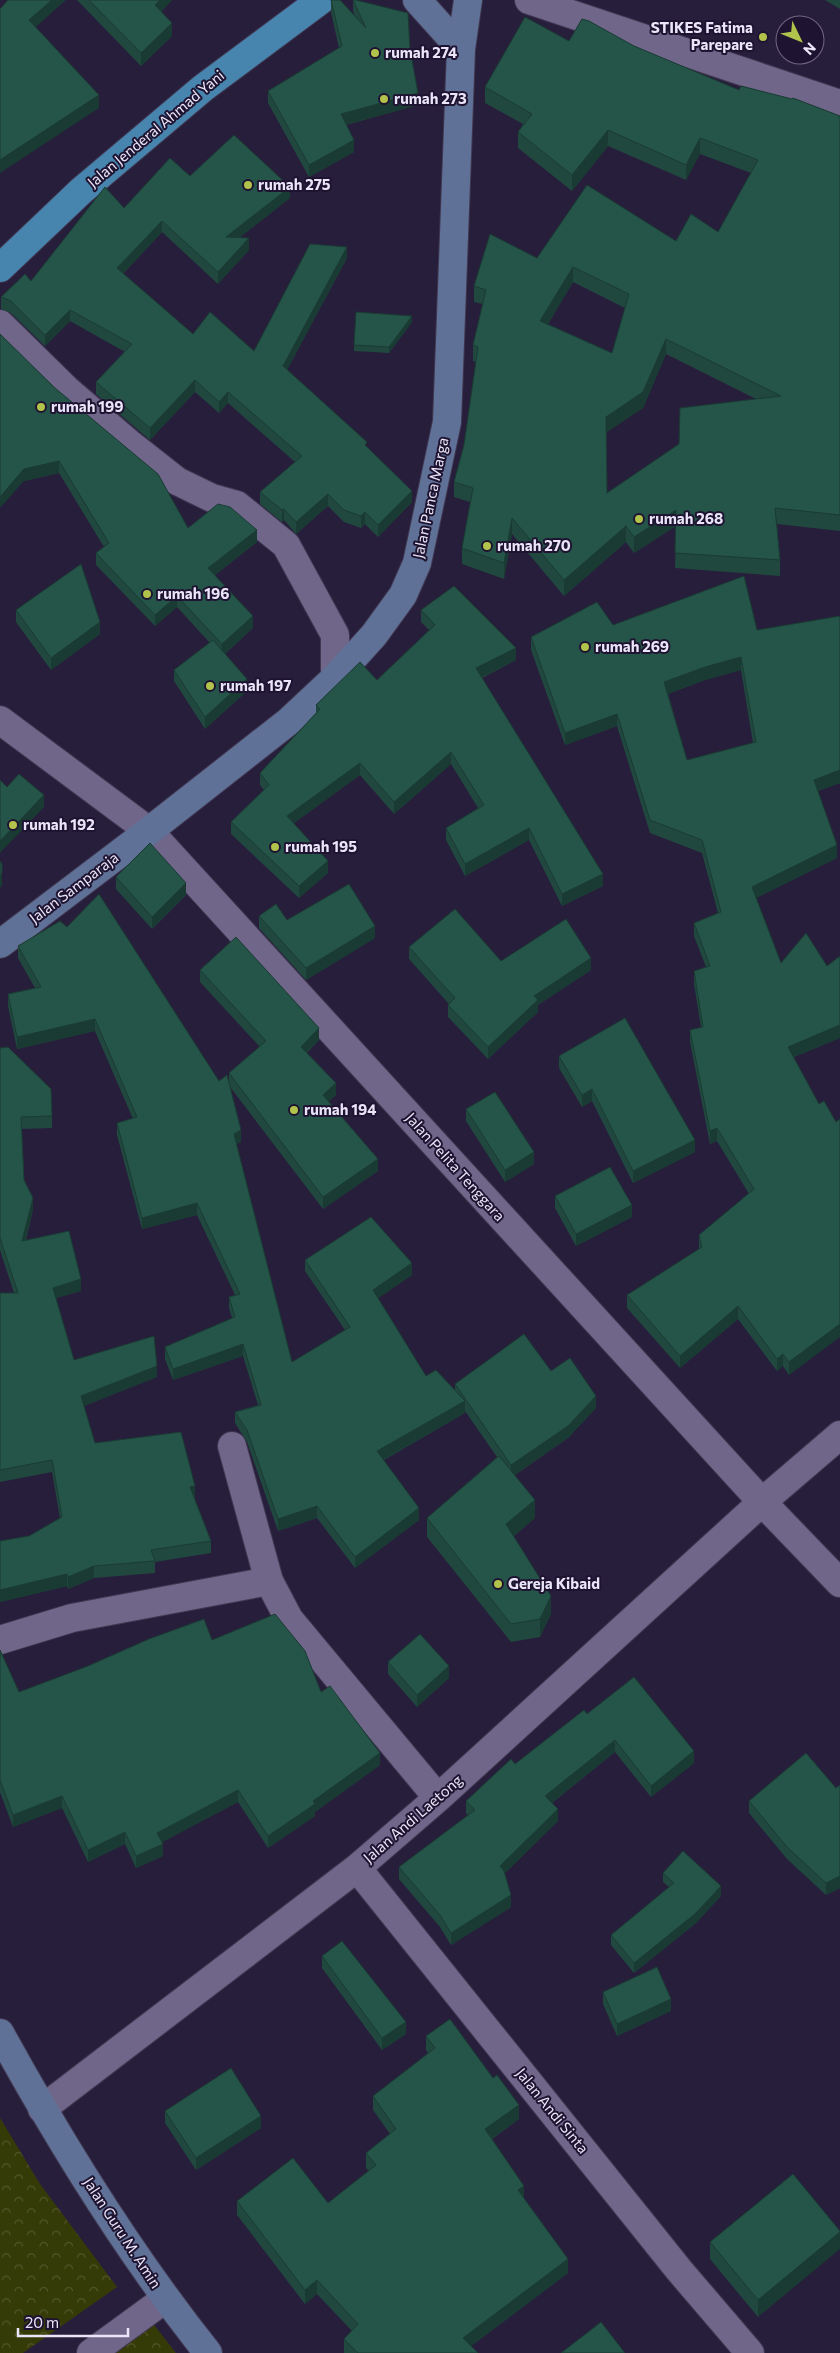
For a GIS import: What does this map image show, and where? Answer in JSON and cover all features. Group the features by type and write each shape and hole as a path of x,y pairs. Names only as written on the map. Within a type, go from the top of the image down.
{"highway":[{"name":"Jalan Jenderal Ahmad Yani","path":"0,268 81,191 203,88 321,0"}],"main road":[{"path":"417,0 461,49"},
{"name":"Jalan Panca Marga","path":"149,831 289,721 334,678 374,635 403,595 417,563 447,422 461,49 468,0"},
{"name":"Jalan Samparaja","path":"0,944 149,831"},
{"path":"0,2033 42,2109"},
{"name":"Jalan Guru M. Amin","path":"42,2109 165,2299 208,2353"}],"street":[{"path":"529,0 840,104"},
{"path":"0,324 66,389 169,475 212,498 237,506 286,545 335,635 334,678"},
{"name":"Jalan Pelita Tenggara","path":"0,720 149,831 762,1502 840,1583"},
{"name":"Jalan Andi Laetong","path":"42,2109 357,1868 438,1798 762,1502 840,1435"},
{"path":"232,1446 269,1581 289,1619 438,1798"},
{"path":"0,1640 72,1618 269,1581"},
{"name":"Jalan Andi Sinta","path":"357,1868 679,2270 750,2353"},
{"path":"91,2353 165,2299"}],"green space":[{"path":"0,2118 40,2184 117,2287 23,2353 0,2353"},
{"path":"151,2321 176,2353 106,2353"}],"building":[{"path":"8,0 52,0 29,20 99,95 0,160 0,9"},
{"path":"89,0 160,0 155,5 172,23 141,53"},
{"path":"331,0 340,0 366,28 353,0 408,13 410,49 418,93 341,114 354,140 309,165 268,91 342,46"},
{"path":"525,17 569,41 582,19 634,46 739,90 741,86 793,98 840,116 840,515 775,508 780,560 675,553 676,510 634,537 626,526 564,580 512,518 504,563 462,548 473,488 454,482 464,445 478,347 473,345 486,290 474,286 490,234 537,258 587,185 676,241 691,214 718,232 758,160 700,138 686,165 608,130 572,175 518,132 532,114 485,87","holes":["573,267 629,294 612,353 540,321","666,339 781,396 680,408 679,444 607,493 606,417 643,392"]},
{"path":"234,135 290,187 226,237 249,238 218,272 162,221 117,268 193,334 210,312 254,351 310,244 347,247 283,366 367,442 365,445 412,491 378,525 365,512 361,516 344,510 328,494 296,522 284,509 282,510 260,492 302,456 228,392 219,402 195,380 150,428 96,382 132,344 70,310 45,335 11,301 1,297 25,274 31,281 105,187 124,208 170,158 190,176"},
{"path":"356,312 412,316 389,347 354,345"},
{"path":"0,334 55,388 158,474 188,528 218,504 230,507 257,530 208,568 253,616 222,644 177,596 155,615 96,553 109,543 59,461 24,469 0,497"},
{"path":"81,564 100,622 51,658 16,610"},
{"path":"744,576 757,630 840,616 840,770 814,780 837,845 752,887 781,963 806,933 827,966 840,956 840,1025 788,1047 819,1104 824,1101 836,1122 840,1119 840,1324 789,1362 783,1354 777,1359 738,1306 680,1356 627,1295 702,1247 699,1235 754,1189 717,1128 710,1131 690,1030 703,1027 694,971 710,966 694,923 721,912 702,840 650,820 617,714 565,733 531,637 597,602 613,625","holes":["741,657 756,742 687,760 664,682 705,667"]},
{"path":"454,586 516,648 476,668 603,874 562,894 529,828 465,864 446,828 484,805 451,752 394,802 360,763 287,816 328,861 299,886 231,822 269,785 260,773 320,709 316,705 360,662 377,680 435,625 421,610"},
{"name":"rumah 197","path":"213,640 247,679 205,717 174,670"},
{"name":"rumah 192","path":"19,774 44,795 0,841 0,780 7,787"},
{"path":"150,843 186,883 152,917 116,877"},
{"path":"0,861 2,873 0,876"},
{"path":"349,884 375,926 306,968 259,916 276,904 287,920"},
{"path":"99,894 219,1081 227,1075 241,1130 234,1134 292,1362 350,1327 305,1260 371,1217 412,1263 373,1290 426,1376 436,1370 465,1401 377,1451 419,1508 355,1557 317,1506 278,1519 247,1430 235,1412 261,1405 243,1344 173,1369 165,1347 235,1317 229,1297 240,1294 197,1203 142,1218 117,1123 137,1117 95,1019 17,1037 8,994 41,987 18,946 60,921 67,927"},
{"path":"455,909 501,961 566,919 591,958 534,996 538,1000 488,1047 448,1005 455,998 409,947"},
{"path":"236,937 319,1028 301,1047 336,1083 323,1095 378,1159 323,1197 229,1073 266,1041 200,970"},
{"path":"625,1018 695,1140 633,1171 592,1089 582,1095 559,1056"},
{"path":"8,1047 51,1089 52,1116 21,1117 24,1180 33,1198 22,1241 69,1231 81,1279 53,1288 74,1360 154,1336 157,1366 81,1396 95,1443 181,1432 195,1486 190,1487 211,1541 151,1550 155,1561 94,1566 68,1577 67,1574 0,1590 0,1541 29,1536 62,1517 52,1460 0,1470 0,1293 18,1293 0,1238 0,1048"},
{"path":"495,1092 534,1152 505,1170 466,1109"},
{"path":"610,1167 632,1205 576,1234 555,1196"},
{"path":"524,1334 551,1371 570,1358 596,1396 568,1426 511,1465 455,1384"},
{"path":"499,1456 535,1500 506,1524 551,1596 540,1619 511,1624 427,1518"},
{"path":"275,1614 305,1651 321,1692 330,1686 380,1753 313,1801 315,1804 268,1836 238,1790 157,1833 163,1844 136,1856 125,1832 88,1850 62,1796 13,1815 0,1780 0,1650 19,1692 88,1666 149,1639 204,1619 212,1640"},
{"path":"420,1634 449,1666 417,1695 388,1662"},
{"path":"634,1677 694,1751 651,1786 615,1740 545,1796 558,1809 500,1866 504,1871 511,1895 451,1933 440,1915 399,1867 475,1810 466,1801 511,1759 515,1764 584,1710 587,1714"},
{"path":"806,1753 836,1788 840,1785 840,1876 826,1883 787,1847 749,1801"},
{"path":"683,1851 721,1886 696,1913 634,1963 611,1935 674,1883 663,1873"},
{"path":"342,1941 406,2022 382,2038 322,1956"},
{"path":"657,1967 671,1999 617,2024 603,1992"},
{"path":"450,2019 493,2078 497,2075 519,2105 485,2129 524,2186 518,2190 568,2259 463,2338 478,2353 358,2353 344,2339 358,2324 317,2280 305,2290 237,2201 293,2158 328,2203 376,2165 366,2153 396,2129 373,2096 435,2048 426,2036"},
{"path":"231,2068 261,2116 196,2158 165,2111"},
{"path":"793,2174 840,2232 758,2300 710,2242"},
{"path":"601,2322 625,2353 561,2353"}],"place":[{"name":"STIKES Fatima Parepare","path":"763,37"},
{"name":"rumah 274","path":"375,53"},
{"name":"rumah 273","path":"384,99"},
{"name":"rumah 275","path":"248,185"},
{"name":"rumah 199","path":"41,407"},
{"name":"rumah 268","path":"639,519"},
{"name":"rumah 270","path":"487,546"},
{"name":"rumah 196","path":"147,594"},
{"name":"rumah 269","path":"585,647"},
{"name":"rumah 197","path":"210,686"},
{"name":"rumah 192","path":"13,825"},
{"name":"rumah 195","path":"275,847"},
{"name":"rumah 194","path":"294,1110"},
{"name":"Gereja Kibaid","path":"498,1584"}]}
